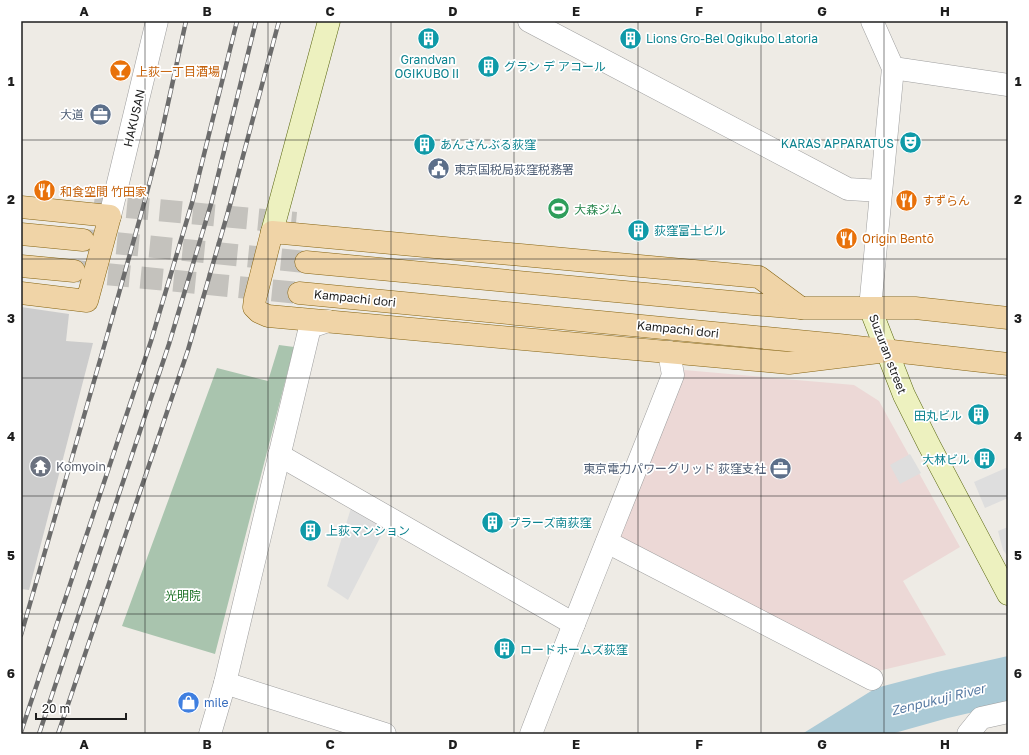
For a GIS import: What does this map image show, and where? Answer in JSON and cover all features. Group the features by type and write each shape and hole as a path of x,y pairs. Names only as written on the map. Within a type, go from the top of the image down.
{"main road":[{"path":"21,208 110,216 87,301 21,294"},
{"path":"801,308 759,277 272,232 254,307 259,312 268,316 328,320 789,363 887,351"},
{"path":"21,234 83,240"},
{"path":"306,262 801,308 915,308 1008,318"},
{"path":"21,266 74,271"},
{"name":"Kampachi dori","path":"299,293 1008,364"}],"street":[{"name":"HAKUSAN","path":"110,216 157,21"},
{"path":"272,232 329,21"},
{"name":"Suzuran street","path":"872,21 893,68 870,308 907,401 1008,594"},
{"path":"542,24 848,189 881,192"},
{"path":"893,68 1008,85"},
{"path":"210,734 225,683 310,327 328,320"},
{"path":"531,734 673,375 669,352"},
{"path":"279,455 574,624"},
{"path":"607,542 872,679"},
{"path":"225,683 385,734"},
{"path":"968,734 981,718 1008,712"}],"shaded area":[{"name":"Komyoin","path":"21,307 69,314 66,341 93,343 29,590 21,589"},
{"name":"東京電力パワーグリッド 荻窪支社","path":"684,370 854,385 879,401 960,547 903,581 946,655 874,672 624,546 619,534"},
{"path":"910,454 921,473 900,484 890,465"},
{"path":"1008,467 1008,498 985,508 974,482"},
{"path":"351,508 385,528 348,600 327,586"},
{"path":"1008,527 1008,557 1003,550 998,531"}],"green space":[{"name":"光明院","path":"279,345 294,347 215,654 122,626 217,368 268,381"}],"water":[{"name":"Zenpukuji River","path":"1008,656 1008,704 948,718 891,734 802,734 876,688"}],"tunnel":[{"path":"94,204 296,223"},
{"path":"84,240 306,262"},
{"path":"75,271 299,293"}],"railway":[{"path":"21,635 145,200 157,154 186,21"},
{"path":"21,732 151,341 192,203 237,21"},
{"path":"39,734 169,344 211,204 256,21"},
{"path":"58,734 188,350 230,205 279,21"}],"place":[{"name":"Grandvan OGIKUBOⅡ","path":"428,38"},
{"name":"Lions Gro-Bel Ogikubo Latoria","path":"631,38"},
{"name":"グラン デ アコール","path":"489,66"},
{"name":"上荻一丁目酒場","path":"120,71"},
{"name":"大道","path":"100,114"},
{"name":"KARAS APPARATUS","path":"910,143"},
{"name":"あんさんぶる荻窪","path":"424,144"},
{"name":"東京国税局荻窪税務署","path":"439,169"},
{"name":"和食空間 竹田家","path":"45,191"},
{"name":"すずらん","path":"906,200"},
{"name":"大森ジム","path":"558,209"},
{"name":"荻窪富士ビル","path":"639,230"},
{"name":"Origin Bentō","path":"846,238"},
{"name":"田丸ビル","path":"978,415"},
{"name":"大林ビル","path":"985,459"},
{"name":"Komyoin","path":"41,466"},
{"name":"東京電力パワーグリッド 荻窪支社","path":"781,468"},
{"name":"プラーズ南荻窪","path":"492,522"},
{"name":"上荻マンション","path":"310,530"},
{"name":"ロードホームズ荻窪","path":"505,649"},
{"name":"mile","path":"189,702"}]}
